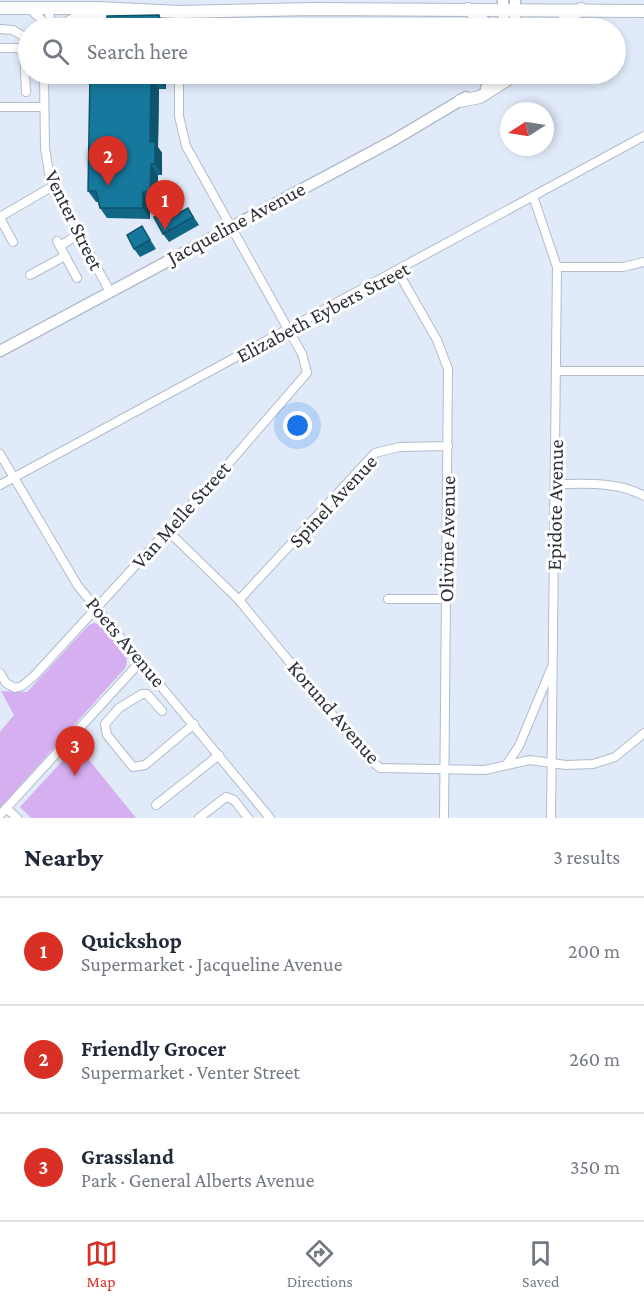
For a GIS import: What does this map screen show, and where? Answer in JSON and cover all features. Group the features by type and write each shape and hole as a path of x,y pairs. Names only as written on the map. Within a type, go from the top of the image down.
{"main road":[{"path":"0,8 31,4 47,7 180,12"},
{"path":"77,18 180,12 468,9 509,5 644,11"},
{"path":"468,9 479,18"},
{"path":"568,18 581,9"},
{"path":"460,101 489,93 502,84"}],"street":[{"path":"31,4 41,18"},
{"path":"47,7 51,18"},
{"path":"0,29 13,30 18,33"},
{"path":"0,48 18,49"},
{"path":"26,84 26,92"},
{"name":"Venter Street","path":"44,84 45,156 53,186 110,292"},
{"name":"Van Melle Street","path":"0,674 8,685 18,688 34,676 305,377 307,369 304,358 182,136 179,116 179,84"},
{"name":"Jacqueline Avenue","path":"472,94 482,84"},
{"name":"Jacqueline Avenue","path":"0,351 231,225 394,140 491,84"},
{"path":"0,107 44,107"},
{"name":"Elizabeth Eybers Street","path":"0,485 398,272 644,136"},
{"path":"13,242 0,217 53,186"},
{"name":"Epidote Avenue","path":"533,196 557,267 551,818"},
{"path":"77,278 59,244 79,234"},
{"path":"30,275 65,256"},
{"path":"557,267 623,267 644,262"},
{"name":"Olivine Avenue","path":"398,272 437,340 447,363 444,818"},
{"path":"556,371 644,371"},
{"name":"Spinel Avenue","path":"239,600 375,453 392,448 448,446"},
{"name":"Poets Avenue","path":"0,453 78,586 270,818"},
{"path":"555,484 611,485 626,488 644,496"},
{"name":"Korund Avenue","path":"166,530 239,600 375,765 385,769 485,770 530,760 579,765 606,761 627,748 644,733"},
{"path":"387,599 446,599"},
{"path":"17,818 3,811 141,661"},
{"path":"507,764 519,746 553,664"},
{"path":"155,702 168,692"},
{"path":"162,711 147,694 136,695 119,708 105,724 107,735 133,767 145,765 194,724"},
{"path":"156,805 219,755"},
{"path":"200,818 226,797 234,800 248,818"}],"shaded area":[{"path":"94,623 107,629 123,646 127,660 126,667 0,808 0,732 14,715 1,691 27,692 89,625"},
{"path":"77,745 136,818 31,818 20,807"}],"building":[{"path":"159,15 159,18 107,18 107,16"},
{"path":"90,84 151,84 150,142 155,142 155,164 151,164 150,192 143,192 143,208 100,208 96,191 88,191"},
{"path":"188,208 193,217 163,234 154,217 164,212 168,219"},
{"path":"142,226 150,240 134,249 127,235"}],"place":[{"name":"Friendly Grocer","path":"108,186"},
{"name":"Quickshop","path":"165,230"},
{"name":"Grassland","path":"75,776"}]}
